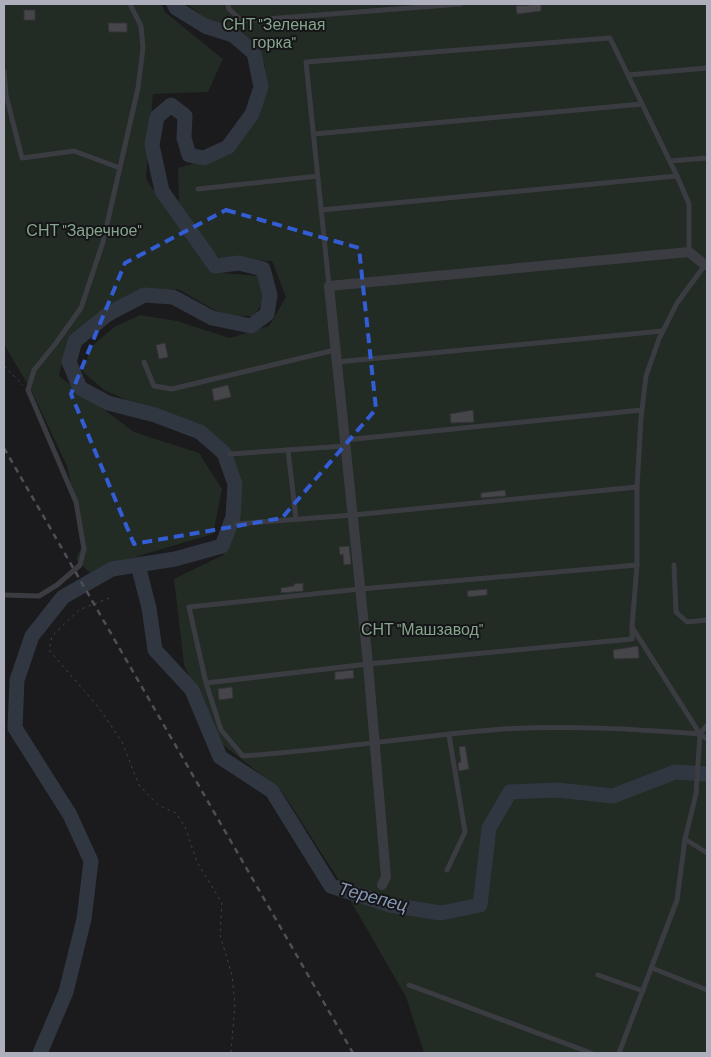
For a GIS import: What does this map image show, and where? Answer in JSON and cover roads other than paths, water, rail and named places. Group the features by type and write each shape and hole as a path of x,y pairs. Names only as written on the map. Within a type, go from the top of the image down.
{"street":[{"path":"382,885 386,877 376,741 329,286 688,252 706,265"}],"lane":[{"path":"4,595 39,596 57,586 80,565 84,549 76,502 28,390 34,370 81,308 103,242 138,88 143,48 141,26 130,4"},
{"path":"228,4 228,9 242,21 461,4"},
{"path":"329,286 306,62 610,38 689,204 688,252"},
{"path":"628,75 707,68"},
{"path":"4,71 6,95 22,158 74,151 120,168"},
{"path":"314,134 642,104"},
{"path":"670,162 707,158"},
{"path":"198,188 318,176"},
{"path":"321,210 677,176"},
{"path":"206,682 368,664 632,639 637,565 637,487 646,376 663,331 677,303 706,265"},
{"path":"337,362 663,331"},
{"path":"144,362 154,386 172,389 336,350"},
{"path":"230,454 288,450 642,410"},
{"path":"288,450 296,519"},
{"path":"236,524 352,515 637,487"},
{"path":"637,565 360,589 189,607 206,682 221,730 243,756 504,729 611,728 700,734"},
{"path":"674,565 676,612 687,622 707,620"},
{"path":"632,626 700,734 707,739"},
{"path":"619,1053 677,900 685,839 696,794 700,734 707,725"},
{"path":"447,870 465,832 449,735"},
{"path":"685,839 707,853"},
{"path":"652,968 707,990"},
{"path":"598,975 643,991"},
{"path":"409,985 591,1053"}],"waterway":[{"path":"40,1053 66,992 84,919 91,861 70,815 15,728 17,680 32,636 63,597 112,569 175,559 222,546 233,517 235,484 224,453 200,432 155,415 108,403 80,388 69,362 75,341 108,314 144,295 173,297 212,318 251,326 267,314 270,295 263,269 239,263 215,266 162,191 152,145 157,117 171,105 185,116 184,138 189,155 204,158 228,147 252,114 261,87 254,53 233,35 205,26 176,8 174,4"},
{"name":"Терепец","path":"138,565 149,608 155,650 192,690 220,757 272,791 331,886 390,905 441,913 480,905 489,828 510,792 557,790 613,796 675,772 707,774"}],"railway":[{"path":"4,448 353,1053"}],"park label":[{"name":"СНТ \"Зеленая горка\"","path":"274,33"},
{"name":"СНТ \"Заречное\"","path":"84,230"},
{"name":"СНТ \"Машзавод\"","path":"422,629"}]}
